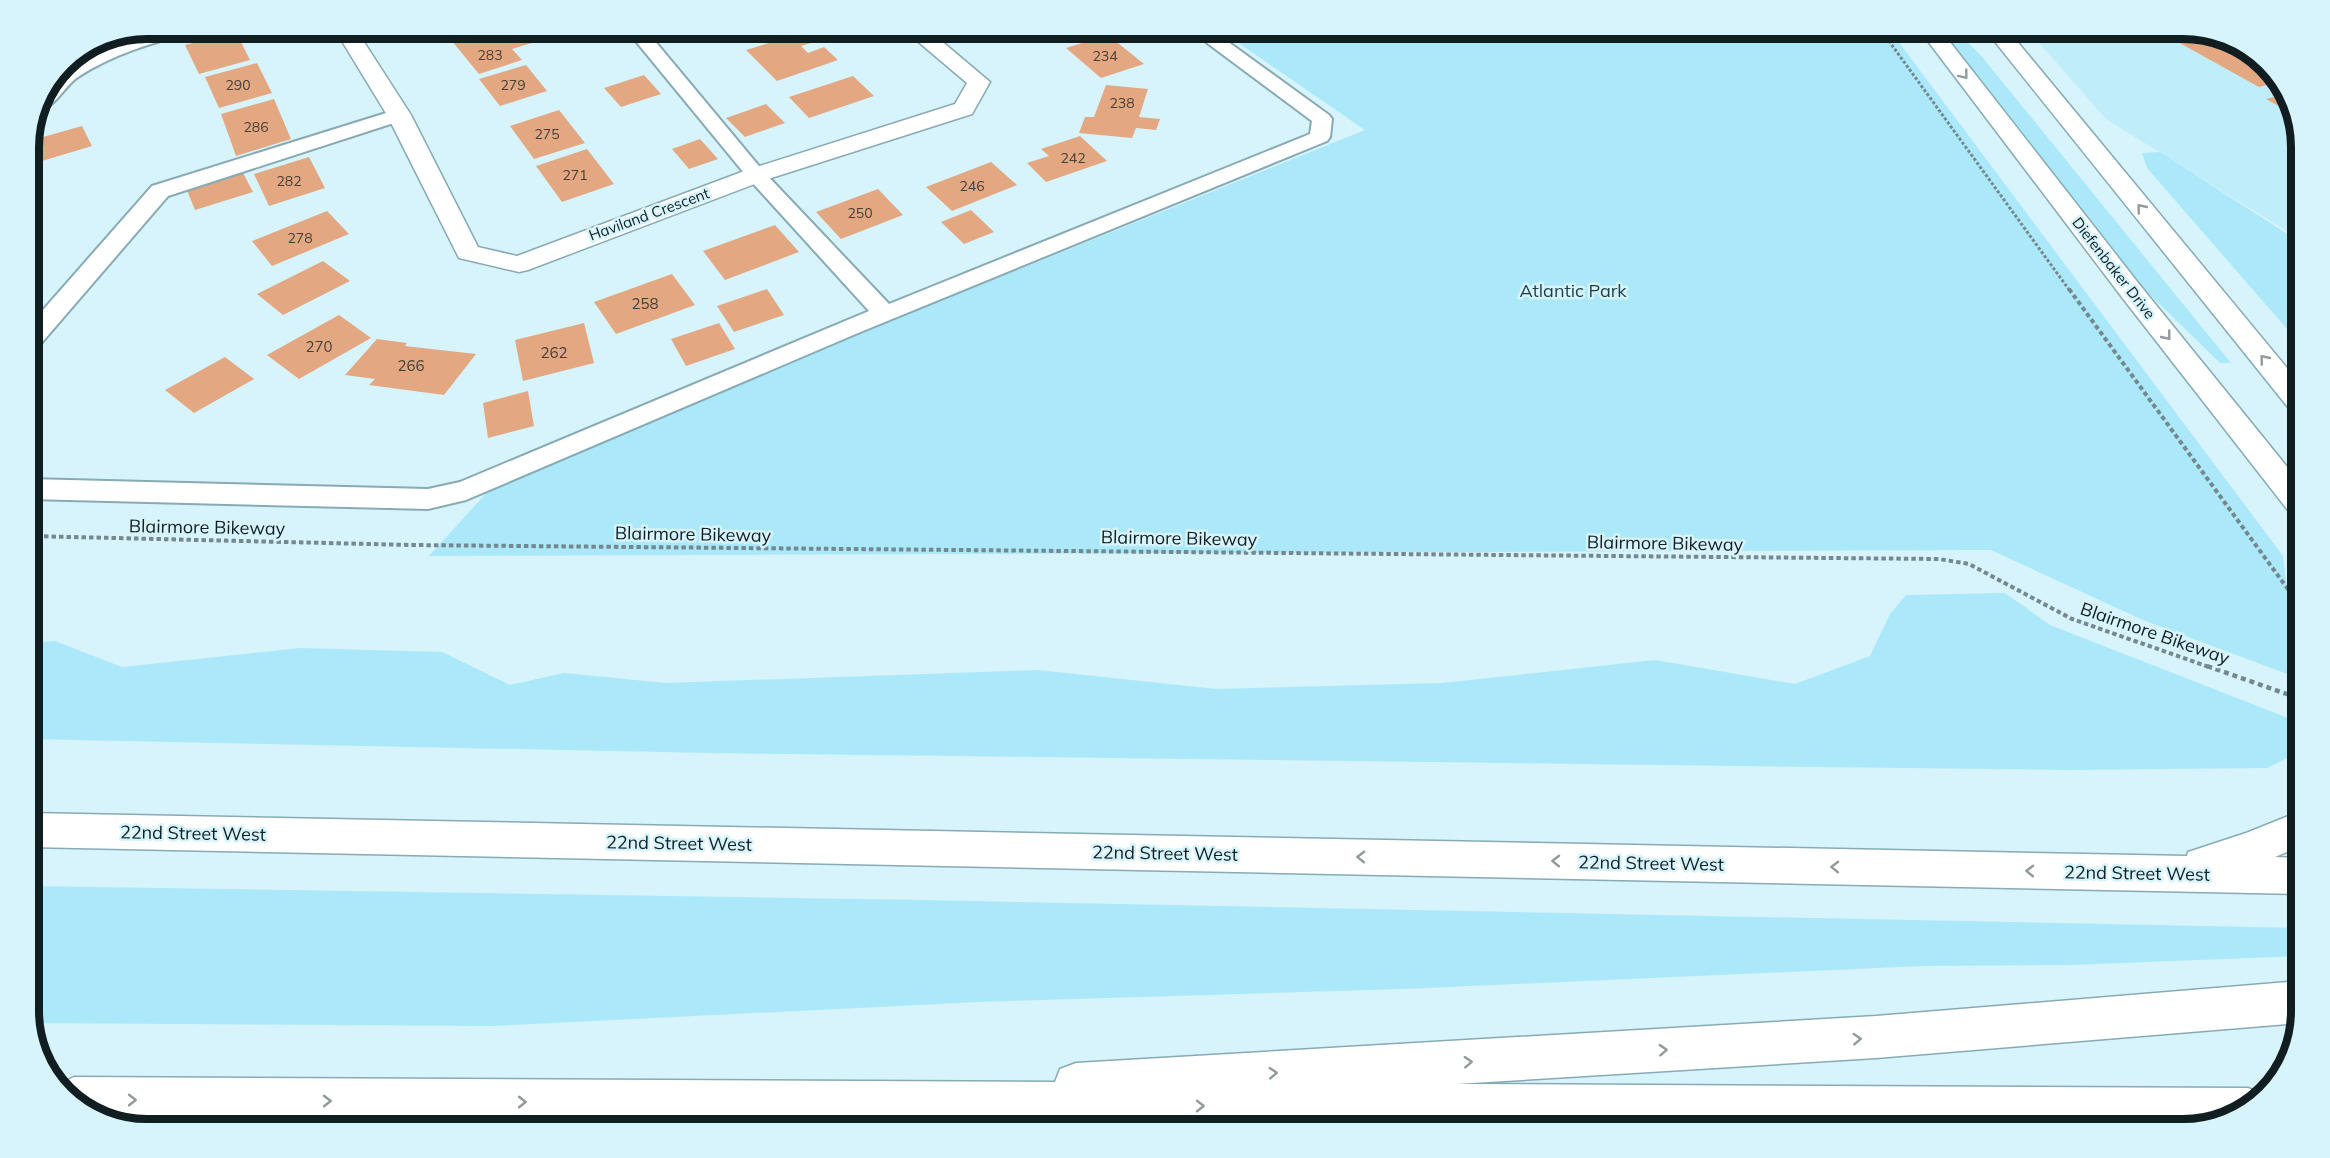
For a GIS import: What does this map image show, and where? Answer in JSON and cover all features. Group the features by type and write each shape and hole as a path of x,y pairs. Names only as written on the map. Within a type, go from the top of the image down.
{"main road":[{"name":"Haviland Crescent","path":"351,39 399,115 468,252 519,264 756,175 964,110 979,82 926,39"},
{"name":"Diefenbaker Drive","path":"1936,39 2130,290 2291,492"},
{"path":"2003,39 2291,392"},
{"name":"22nd Street West","path":"39,830 2291,876"},
{"path":"2173,874 2252,849 2291,832"},
{"path":"754,1104 1876,1037 2291,1003"},
{"path":"85,1099 2226,1110"}],"lane":[{"path":"58,86 70,74 114,52 147,39"},
{"path":"643,39 756,175 885,314"},
{"path":"39,489 428,499 466,490 885,314 1320,137 1322,119 1211,39"},
{"path":"39,330 160,191 399,115"}],"path":[{"path":"1887,39 2291,596"},
{"name":"Blairmore Bikeway","path":"39,536 412,545 1939,559 1969,564 2072,619 2291,696"}],"shaded area":[{"path":"2036,39 2190,39 2218,45 2243,57 2273,87 2280,99 2289,126 2291,234 2106,119"}],"green space":[{"name":"Atlantic Park","path":"1233,39 1896,39 2283,556 2291,621 2291,675 2143,620 1991,550 429,556 499,479 1365,130"},
{"path":"1947,39 1965,39 1983,58 2231,363 2220,363 2142,287"},
{"path":"2160,152 2291,237 2291,334 2147,168 2142,153"},
{"path":"2005,593 2050,625 2291,719 2291,756 2267,768 2067,770 710,753 39,739 39,642 55,641 122,667 300,648 442,652 510,685 564,673 666,683 1038,670 1216,689 1442,683 1655,660 1795,684 1870,656 1890,614 1906,595"},
{"path":"39,886 923,900 2291,928 2291,956 2070,965 1922,966 1403,989 978,1002 494,1026 40,1023"}],"building":[{"path":"209,39 240,39 250,60 199,74 185,45"},
{"path":"529,39 532,43 512,49 522,60 479,74 451,40"},
{"path":"781,39 811,39 814,42 801,46 808,53 824,47 838,60 777,81 746,50"},
{"path":"1095,39 1113,39 1144,64 1101,78 1066,48"},
{"path":"2190,39 2204,41 2231,50 2254,66 2271,85 2259,87 2176,41"},
{"path":"257,63 272,93 219,108 205,77"},
{"path":"526,65 547,91 500,106 479,79"},
{"path":"644,75 661,94 621,107 604,88"},
{"path":"853,76 874,96 809,118 789,97"},
{"path":"1106,85 1148,89 1139,117 1160,119 1156,130 1136,128 1132,138 1079,133 1085,117 1094,117"},
{"path":"2278,96 2284,109 2266,99"},
{"path":"274,99 291,139 236,156 221,114"},
{"path":"766,104 785,123 745,137 726,118"},
{"path":"559,110 585,143 534,159 510,126"},
{"path":"82,126 92,146 39,162 39,138"},
{"path":"1080,136 1107,161 1046,182 1027,163 1049,156 1041,149"},
{"path":"700,139 718,159 689,169 672,149"},
{"path":"587,149 614,184 562,202 536,166"},
{"path":"309,157 325,188 269,206 254,174"},
{"path":"991,162 1017,185 952,211 926,187"},
{"path":"242,171 253,192 195,210 186,188"},
{"path":"878,189 903,215 841,239 816,212"},
{"path":"971,210 994,232 964,244 941,222"},
{"path":"327,211 349,234 272,266 252,241"},
{"path":"775,225 799,252 725,280 703,251"},
{"path":"323,261 350,281 283,315 257,294"},
{"path":"672,274 695,305 616,334 594,302"},
{"path":"767,289 784,315 734,332 717,306"},
{"path":"339,315 371,338 299,379 267,355"},
{"path":"584,323 594,363 523,381 515,340"},
{"path":"719,323 735,349 686,366 671,339"},
{"path":"377,339 407,343 405,346 476,354 444,395 369,385 375,379 345,375"},
{"path":"225,357 254,379 194,413 165,390"},
{"path":"528,391 534,426 488,438 483,403"}]}
